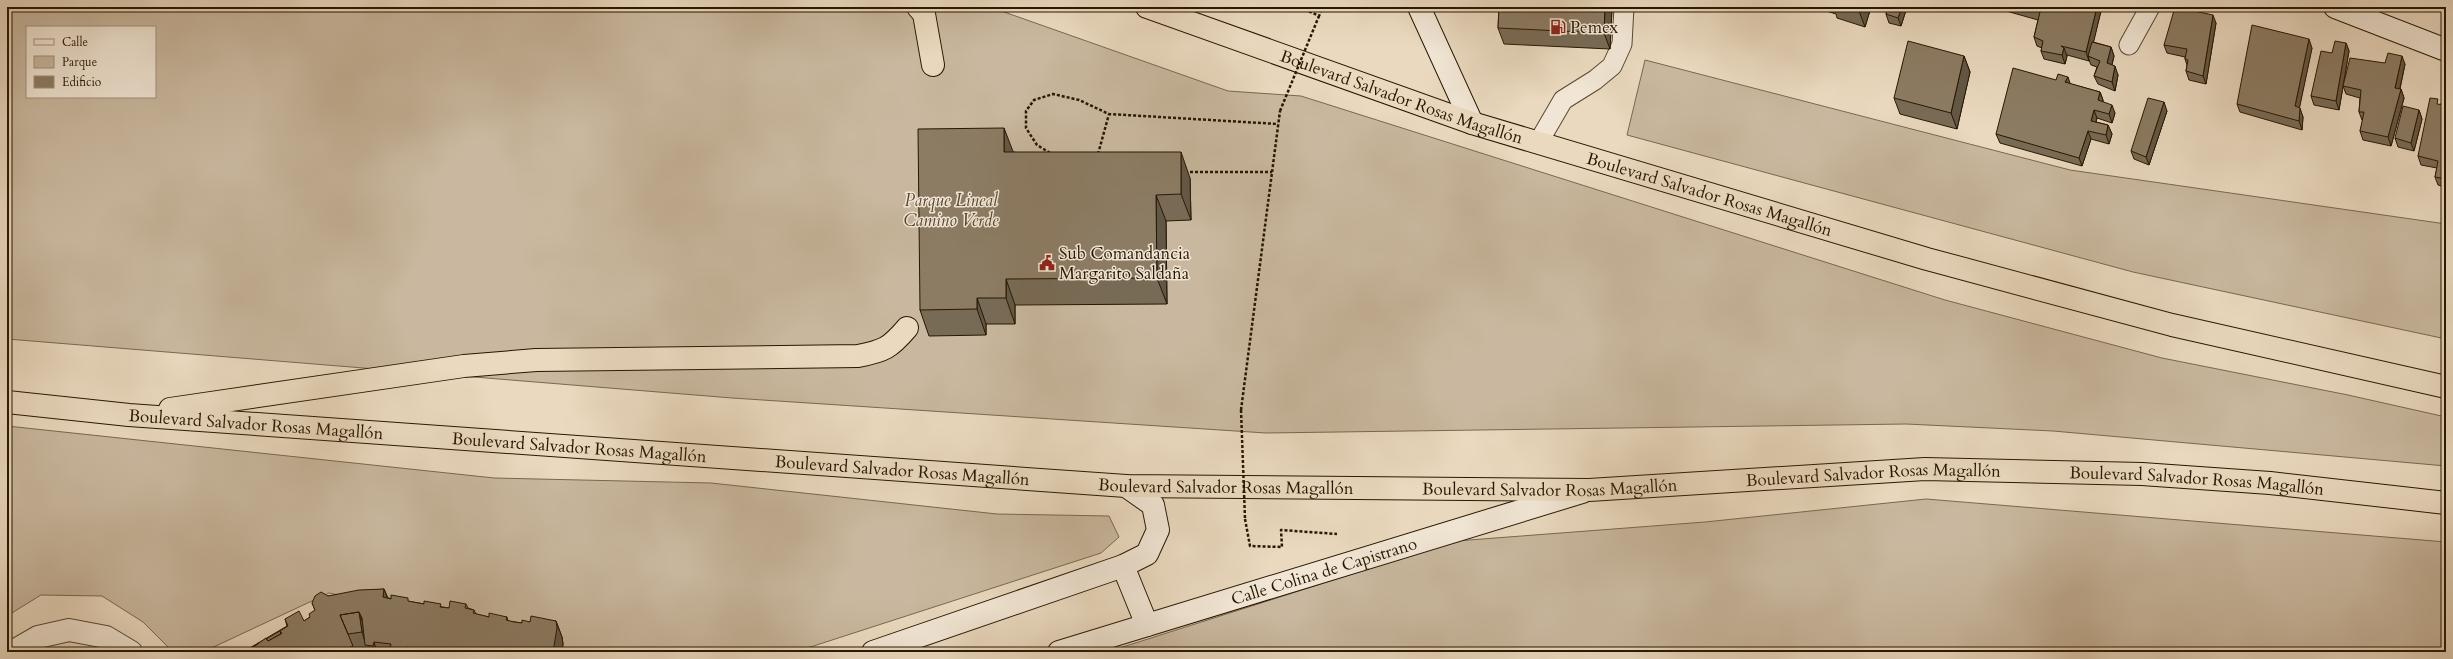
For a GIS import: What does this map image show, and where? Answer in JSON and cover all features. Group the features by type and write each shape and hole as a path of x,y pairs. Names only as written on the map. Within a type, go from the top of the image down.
{"highway":[{"path":"918,7 924,14 933,65"},
{"name":"Boulevard Salvador Rosas Magallón","path":"1147,7 1472,123 1927,259 2172,325 2446,387"},
{"path":"129,415 464,366 536,360 858,356 881,352 896,341 907,328"},
{"name":"Boulevard Salvador Rosas Magallón","path":"7,402 129,415 1126,486 1589,490 1925,469 2142,474 2277,484 2446,503"}],"main road":[{"path":"1418,7 1472,123"},
{"path":"2335,7 2446,50"},
{"path":"874,652 1123,566 1147,554 1158,530 1153,505 1126,486"},
{"name":"Calle Colina de Capistrano","path":"1059,652 1589,490"},
{"path":"1123,566 1148,625"},
{"path":"12,652 38,637 69,630 106,637 131,652"}],"lane":[{"path":"1538,143 1563,100 1595,80 1612,66 1622,44 1624,7"},
{"path":"2129,45 2150,7"}],"path":[{"path":"1300,7 1319,16"},
{"path":"1313,532 1282,530 1282,547 1250,546 1245,519 1241,410 1280,111 1323,7"},
{"path":"1056,158 1037,145 1026,128 1026,111 1034,100 1053,94 1079,100 1109,114 1278,124"},
{"path":"1094,160 1098,155 1109,114"},
{"path":"1179,172 1272,172"}],"green space":[{"name":"Parque Lineal Camino Verde","path":"7,7 990,7 1228,91 1301,96 1945,300 2162,358 2348,395 2446,417 2446,466 2053,431 1906,424 1266,433 732,398 7,339"},
{"path":"1645,60 2070,170 2446,224 2446,339 2133,272 1627,135"},
{"path":"7,426 494,478 711,483 997,514 1109,516 1119,537 1101,553 795,652 544,652 547,639 329,593 203,652 173,652 143,622 102,596 41,595 7,616"},
{"path":"1926,499 2446,542 2446,652 1107,652 1456,541 1705,522"}],"building":[{"path":"1499,7 1605,7 1604,33 1498,28"},
{"path":"1847,7 1860,7 1859,11"},
{"path":"1888,7 1902,7 1898,18 1886,14"},
{"path":"2019,7 2097,7 2086,52 2061,46 2064,48 2062,55 2041,51 2043,41 2034,37 2040,12"},
{"path":"2175,7 2213,15 2203,76 2186,71 2188,60 2185,59 2187,49 2164,45"},
{"path":"2252,25 2309,39 2295,106 2300,108 2299,121 2237,104"},
{"path":"1908,41 1964,56 1951,113 1894,98"},
{"path":"2335,41 2346,43 2336,101 2311,96 2321,51 2332,53"},
{"path":"2092,42 2111,47 2107,63 2115,66 2112,82 2094,76 2100,61 2088,56"},
{"path":"2388,53 2402,56 2395,88 2401,89 2388,137 2360,131 2364,112 2359,112 2361,90 2343,86 2350,58 2385,63"},
{"path":"2013,68 2056,80 2058,74 2068,77 2065,82 2100,92 2098,100 2112,105 2109,114 2094,110 2091,121 2108,125 2106,135 2088,131 2079,158 1996,134"},
{"path":"2148,98 2164,102 2146,157 2131,151"},
{"path":"2430,98 2438,99 2437,104 2446,105 2446,179 2435,177 2438,161 2418,156"},
{"path":"2403,106 2419,110 2411,143 2395,138"},
{"name":"Sub Comandancia Margarito Saldaña","path":"1004,128 1004,152 1181,152 1181,194 1156,195 1157,278 1006,279 1006,298 977,298 977,309 920,310 918,129"},
{"path":"384,589 383,597 391,599 391,595 408,598 408,601 424,604 424,601 441,604 440,607 449,608 450,601 466,604 465,608 474,610 473,613 489,617 489,613 507,617 506,620 514,622 522,623 522,620 530,622 531,616 556,621 557,628 553,652 433,652 407,647 406,652 389,652 391,644 374,642 373,646 365,645 362,618 359,612 340,615 353,646 347,649 349,652 246,652 266,638 268,641 282,633 280,631 288,626 285,619 299,611 304,621 310,617 309,614 315,610 312,603 315,596 321,592 328,596 359,590"},
{"path":"359,612 362,632 348,634 340,615"},
{"path":"280,631 281,634 268,641 266,639"},
{"path":"259,643 246,652 243,652"}],"place":[{"name":"Pemex","path":"1558,27"},
{"name":"Sub Comandancia Margarito Saldaña","path":"1047,263"}]}
